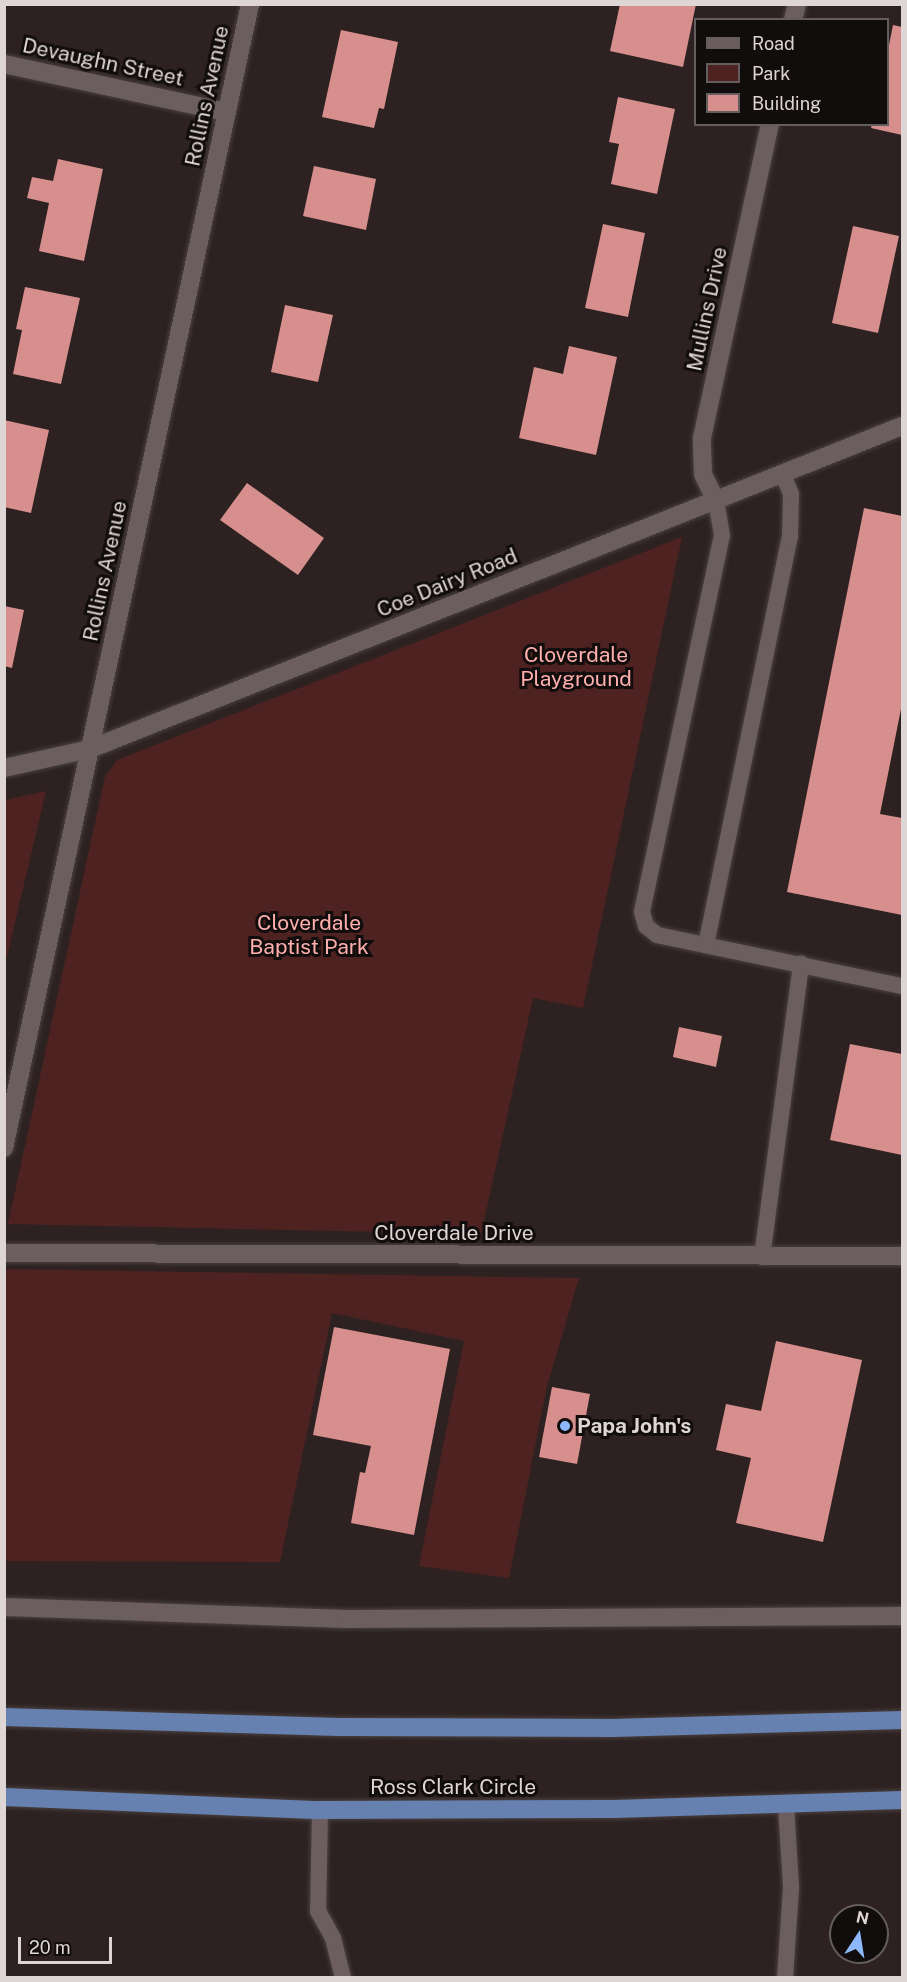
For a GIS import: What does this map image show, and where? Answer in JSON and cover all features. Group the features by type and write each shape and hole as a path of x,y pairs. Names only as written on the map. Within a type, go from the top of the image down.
{"highway":[{"path":"4,1717 339,1727 600,1728 903,1720"},
{"name":"Ross Clark Circle","path":"4,1797 320,1810 786,1805 903,1800"}],"street":[{"name":"Rollins Avenue","path":"4,1148 250,4"},
{"name":"Devaughn Street","path":"4,64 226,111"},
{"name":"Mullins Drive","path":"716,501 703,474 702,438 770,126"},
{"name":"Coe Dairy Road","path":"4,768 90,749 903,426"},
{"name":"Cloverdale Drive","path":"4,1253 903,1256"},
{"path":"4,1607 346,1619 903,1616"}],"lane":[{"path":"706,945 790,537 791,494 783,474"},
{"path":"716,501 722,535 642,912 646,926 657,935 903,986"},
{"path":"762,1257 801,964"},
{"path":"785,1977 792,1887 786,1805"},
{"path":"320,1810 318,1911 333,1938 343,1977"}],"green space":[{"name":"Cloverdale Baptist Park","path":"682,537 583,1008 533,998 481,1234 8,1224 105,777 117,760"},
{"path":"46,791 5,965 5,800"},
{"path":"5,1269 579,1278 547,1386 509,1578 419,1566 464,1341 332,1313 280,1562 5,1561"}],"building":[{"path":"620,4 696,4 683,67 610,51"},
{"path":"893,25 902,27 902,135 871,128 872,126 889,126 889,45"},
{"path":"341,30 398,42 384,109 379,108 374,128 322,117"},
{"path":"618,97 675,109 657,194 611,184 619,144 609,142"},
{"path":"58,159 103,169 84,261 39,251 49,203 27,198 32,177 53,181"},
{"path":"314,166 376,179 366,230 303,216"},
{"path":"603,224 645,233 628,317 585,308"},
{"path":"853,226 899,236 878,333 832,323"},
{"path":"25,287 80,298 61,384 13,374 22,330 16,329"},
{"path":"285,305 333,315 318,382 271,372"},
{"path":"569,346 617,357 596,455 519,438 534,367 563,374"},
{"path":"4,420 49,430 31,513 4,507"},
{"path":"247,483 324,538 298,575 220,520"},
{"path":"864,508 902,516 902,704 880,814 902,818 902,915 787,892"},
{"path":"4,606 24,610 12,668 4,666"},
{"path":"679,1027 722,1036 716,1067 673,1057"},
{"path":"850,1044 902,1054 902,1155 830,1140"},
{"path":"334,1327 450,1349 414,1535 351,1523 360,1472 365,1473 371,1446 313,1435"},
{"path":"776,1341 862,1360 823,1542 736,1523 751,1458 716,1450 726,1404 761,1411"},
{"name":"Papa John's","path":"552,1387 590,1394 577,1464 539,1457"}],"place":[{"name":"Papa John's","path":"565,1426"}],"park label":[{"name":"Cloverdale Playground","path":"576,667"}]}
